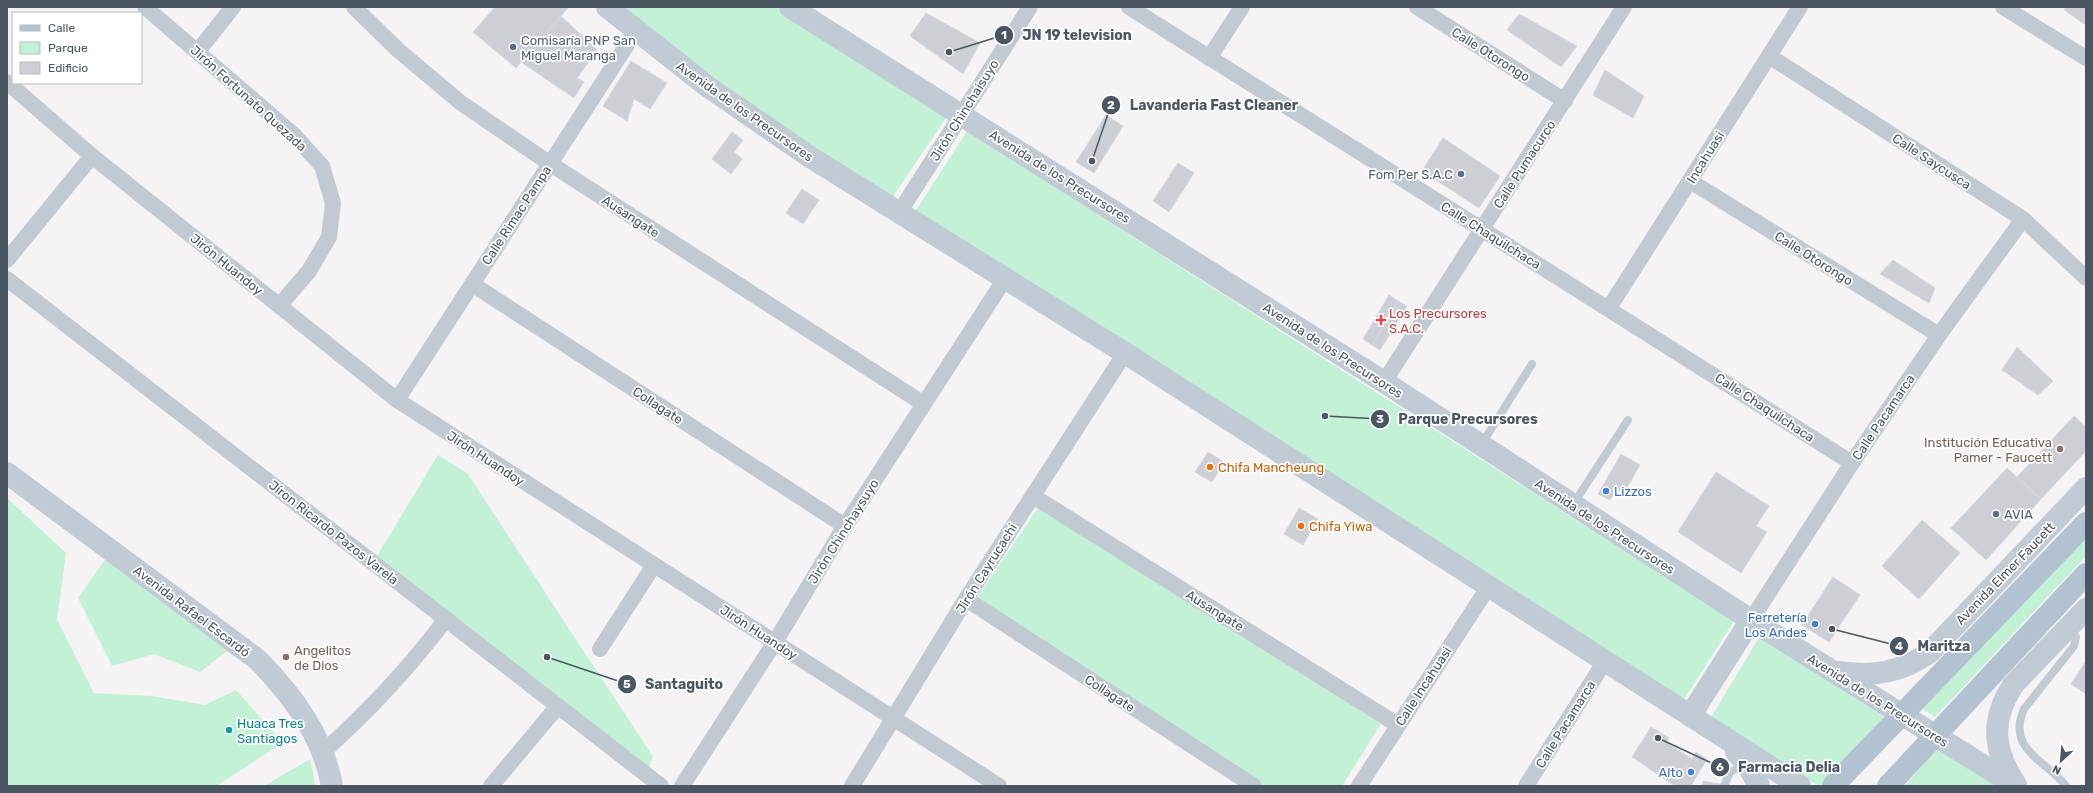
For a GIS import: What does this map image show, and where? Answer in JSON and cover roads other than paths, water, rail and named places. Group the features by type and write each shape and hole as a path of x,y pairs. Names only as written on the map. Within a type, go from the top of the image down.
{"main road":[{"name":"Avenida de los Precursores","path":"607,7 636,31 757,122 899,213 1006,277 1800,786"},
{"name":"Avenida de los Precursores","path":"790,7 962,114 1384,382 1751,620 2016,786"},
{"name":"Avenida Rafael Escardó","path":"7,473 258,660 279,682 303,712 323,752 332,786"},
{"name":"Avenida Elmer Faucett","path":"1831,670 1872,675 1891,672 1905,667 1924,656 2086,488"},
{"name":"Avenida Elmer Faucett","path":"1833,786 2086,523"},
{"path":"1888,786 1935,736 2078,596 2086,574"},
{"path":"2016,786 2000,756 1997,738 2000,710 2004,698 2013,685 2086,608"},
{"path":"1690,716 1751,620"},
{"path":"1717,733 1747,764 1759,786"}],"street":[{"name":"Jirón Fortunato Quezada","path":"146,7 294,135 322,166 333,203 329,237 308,271 279,306"},
{"path":"198,51 233,7"},
{"name":"Ausangate","path":"354,7 398,50 461,103 549,163 924,404"},
{"name":"Jirón Chinchaisuyo","path":"899,213 1030,7"},
{"name":"Calle Chaquilchaca","path":"1128,7 1482,230 1609,308 1852,463"},
{"path":"1209,58 1242,7"},
{"name":"Calle Otorongo","path":"1416,7 1564,101"},
{"name":"Calle Pumacurco","path":"1384,382 1624,7"},
{"name":"Incahuasi","path":"1609,308 1800,7"},
{"path":"2003,7 2086,58"},
{"name":"Calle Rimac Pampa","path":"397,400 549,163 636,31"},
{"name":"Calle Saycusca","path":"1769,56 2023,219 2086,278"},
{"name":"Jirón Huandoy","path":"7,82 92,156 397,400 999,786"},
{"path":"7,260 92,156"},
{"name":"Calle Otorongo","path":"1690,181 1939,335"},
{"name":"Calle Pacamarca","path":"1751,620 1852,463 1939,335 2023,219"},
{"name":"Jirón Chinchaysuyo","path":"682,786 775,642 845,526 1006,277"},
{"name":"Jíron Ricardo Pazos Varela","path":"7,279 661,786"},
{"name":"Collagate","path":"472,284 845,526"},
{"name":"Jirón Cayrucachi","path":"852,786 966,599 1125,353"},
{"name":"Ausangate","path":"1032,496 1398,725"},
{"path":"600,649 654,565"},
{"name":"Calle Incahuasi","path":"1359,786 1489,586"},
{"name":"Collagate","path":"966,599 1254,786"},
{"path":"323,752 357,722 389,690 419,655 446,619"},
{"name":"Calle Pacamarca","path":"1526,786 1605,661"},
{"path":"491,786 558,706"}],"lane":[{"path":"1481,445 1532,364"},
{"path":"1573,505 1628,420"},
{"path":"2066,786 2027,750 2020,729 2020,717 2024,709 2074,646 2076,637 2069,626"},
{"path":"1724,786 1730,772 1747,764"}],"place":[{"name":"Comisaría PNP San Miguel Maranga","path":"513,47"},
{"name":"JN 19 television","path":"949,52"},
{"name":"Lavanderia Fast Cleaner","path":"1092,161"},
{"name":"Fom Per S.A.C","path":"1461,174"},
{"name":"Los Precursores S.A.C.","path":"1381,320"},
{"name":"Parque Precursores","path":"1325,416"},
{"name":"Institución Educativa Pamer - Faucett","path":"2060,449"},
{"name":"Chifa Mancheung","path":"1210,467"},
{"name":"Lizzos","path":"1606,491"},
{"name":"AVIA","path":"1996,514"},
{"name":"Chifa Yiwa","path":"1301,526"},
{"name":"Ferretería Los Andes","path":"1815,624"},
{"name":"Maritza","path":"1832,629"},
{"name":"Angelitos de Dios","path":"286,657"},
{"name":"Santaguito","path":"547,657"},
{"name":"Huaca Tres Santiagos","path":"229,730"},
{"name":"Farmacia Delia","path":"1658,738"},
{"name":"Alto","path":"1691,772"}]}
